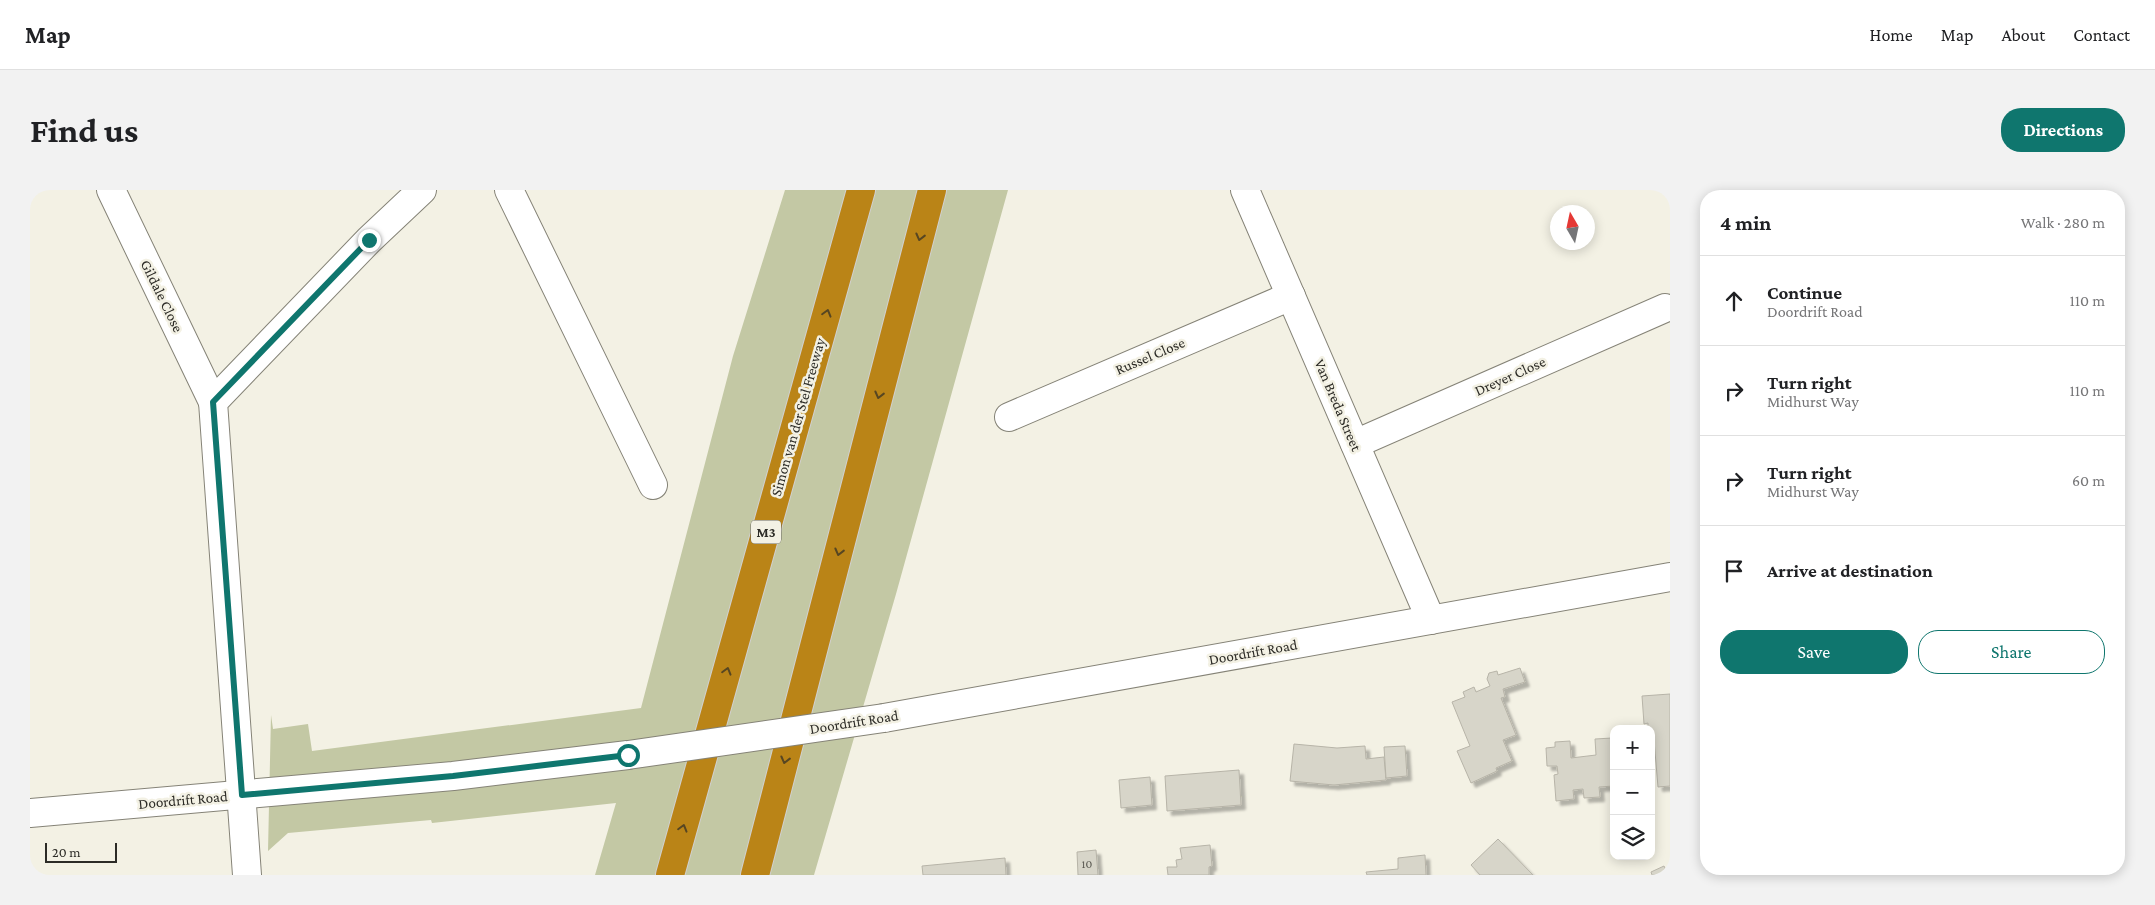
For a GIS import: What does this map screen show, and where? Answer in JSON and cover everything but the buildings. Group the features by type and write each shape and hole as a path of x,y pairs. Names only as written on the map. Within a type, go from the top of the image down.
{"highway":[{"name":"Simon van der Stel Freeway","path":"670,875 861,190"},
{"path":"755,875 932,190"}],"street":[{"name":"Gildale Close","path":"111,190 213,402"},
{"path":"247,875 213,402 369,240 422,190"},
{"path":"509,190 653,485"},
{"name":"Van Breda Street","path":"1245,190 1431,620"},
{"name":"Russel Close","path":"1009,417 1291,296"},
{"name":"Dreyer Close","path":"1355,444 1665,308"},
{"name":"Doordrift Road","path":"30,813 453,776 628,755 884,718 1670,577"}],"green space":[{"path":"785,190 1008,190 896,594 814,875 595,875 616,803 432,823 431,820 288,833 268,851 271,715 273,729 308,724 312,751 641,708 733,356"}],"route":[{"path":"369,240 213,402 242,795 453,776 628,755"}]}
